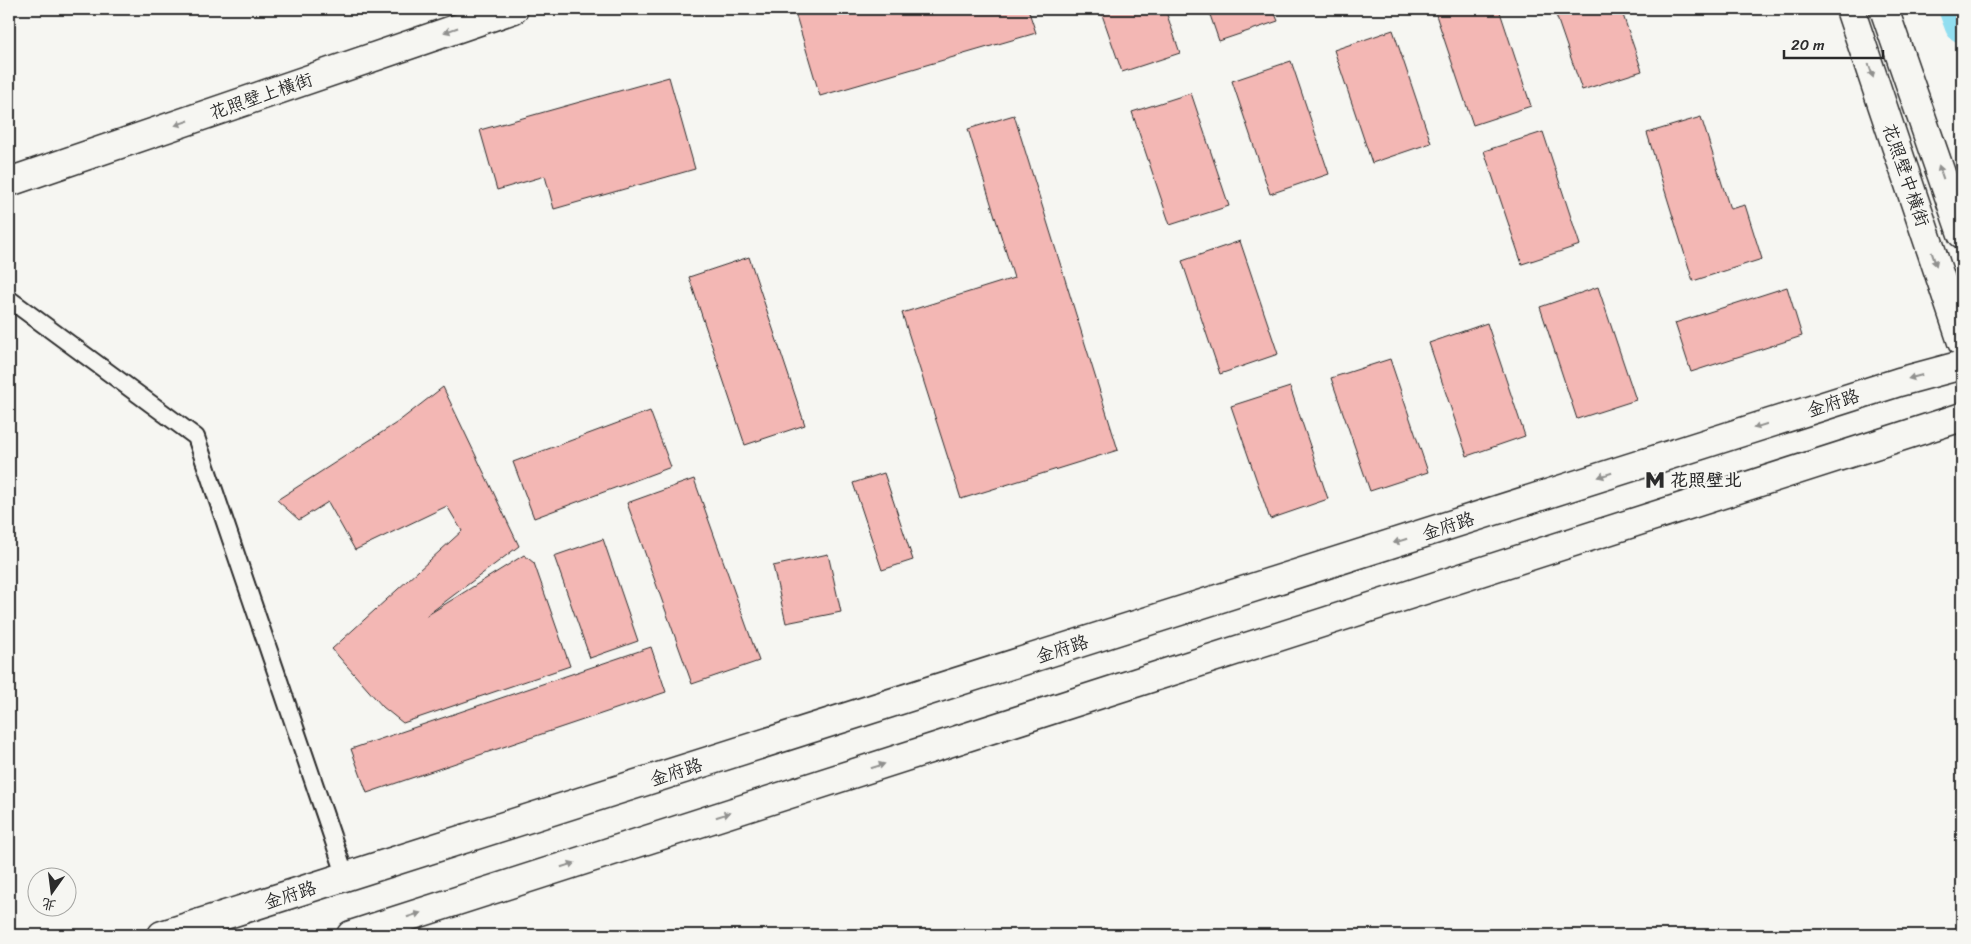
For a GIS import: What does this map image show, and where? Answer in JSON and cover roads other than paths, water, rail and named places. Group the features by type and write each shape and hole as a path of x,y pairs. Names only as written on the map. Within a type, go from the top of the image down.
{"street":[{"name":"花照壁上横街","path":"9,182 514,9"},
{"name":"花照壁中横街","path":"1850,9 1962,342"},
{"name":"花照壁中横街","path":"1884,9 1962,234"},
{"name":"金府路","path":"162,935 1880,388 1962,365"},
{"path":"351,935 1962,418"}],"lane":[{"path":"9,300 196,437 346,876"}],"waterway":[{"path":"1956,9 1962,25"}],"place":[{"name":"花照壁北","path":"1655,480"}]}
